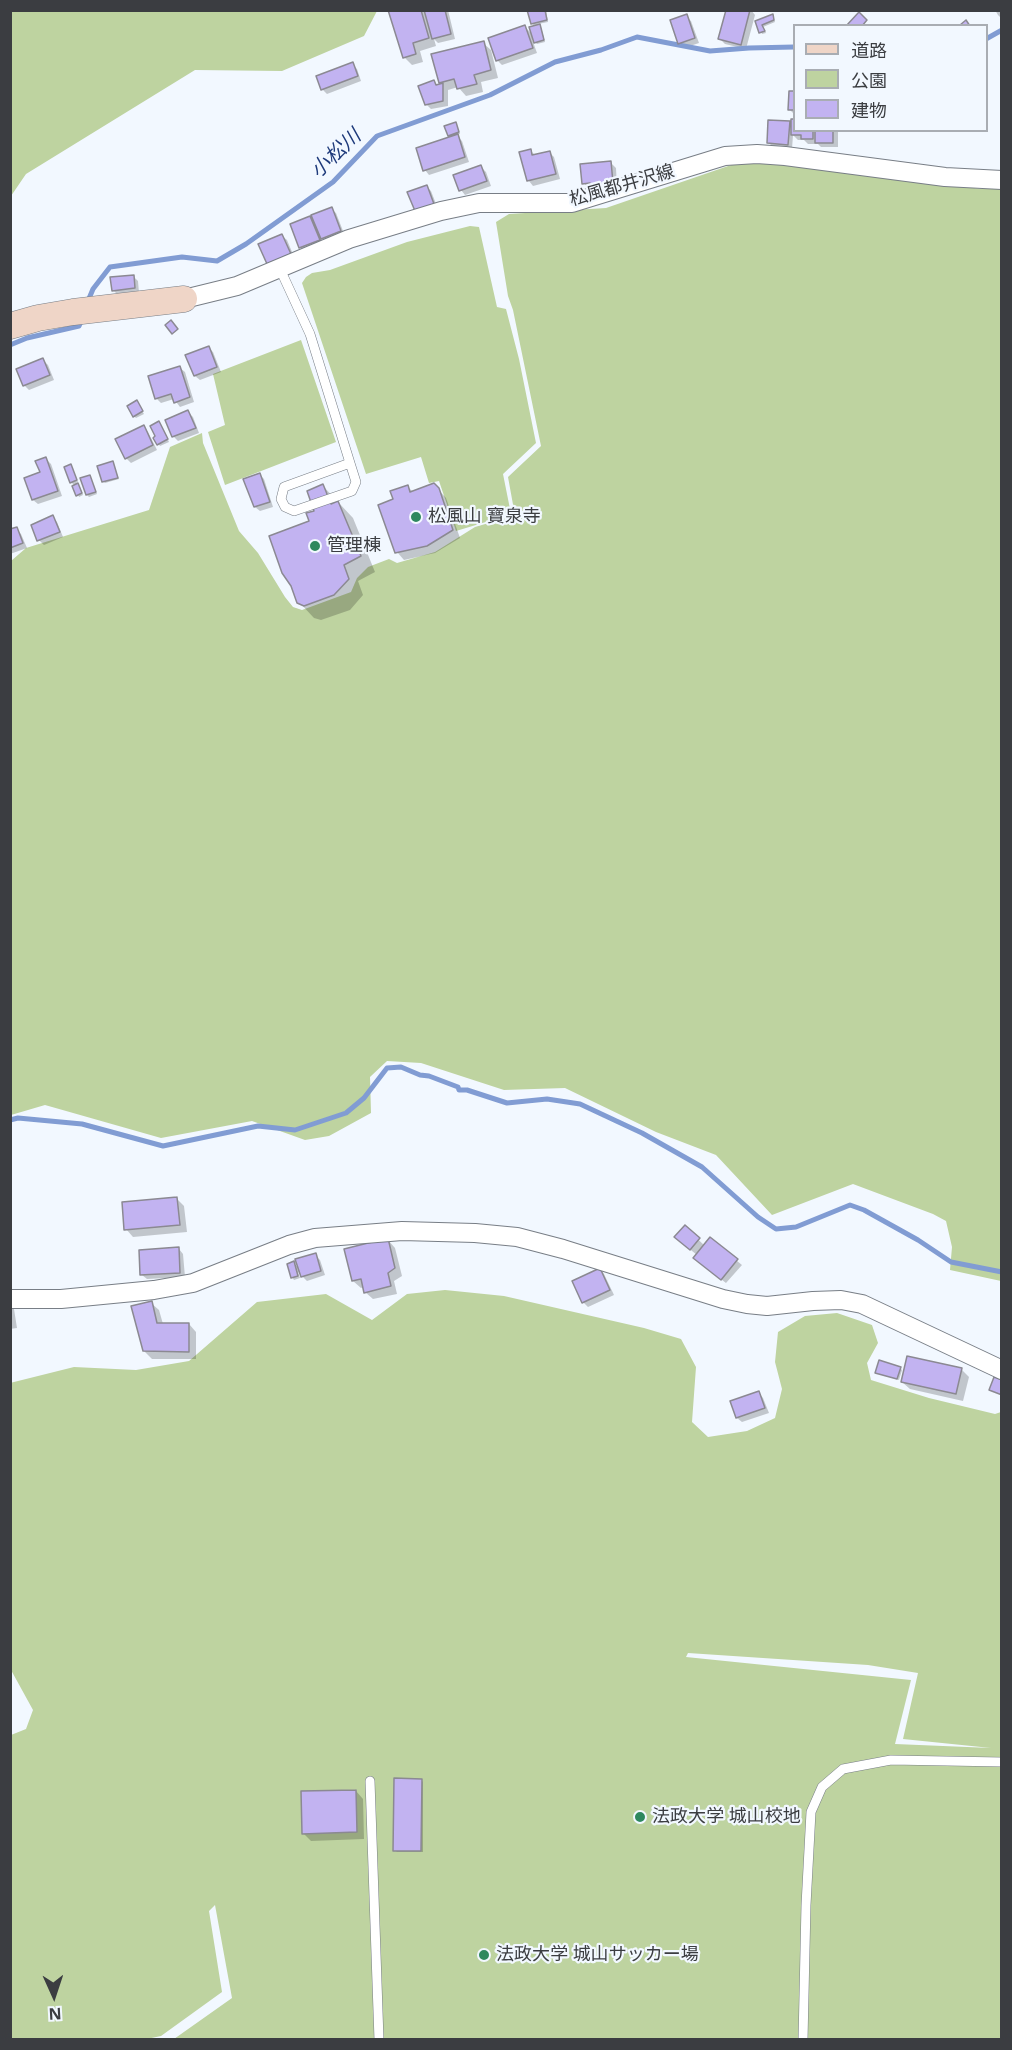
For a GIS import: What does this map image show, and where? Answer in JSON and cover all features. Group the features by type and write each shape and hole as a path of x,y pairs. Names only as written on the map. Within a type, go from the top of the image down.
{"street":[{"name":"松風都井沢線","path":"184,299 237,286 349,239 441,211 479,203 572,203 725,156 757,154 785,156 945,177 1002,180"},
{"path":"10,326 73,312 184,299"},
{"path":"10,1299 61,1299 154,1290 193,1283 289,1245 315,1238 402,1231 475,1233 517,1237 723,1299 747,1304 767,1306 841,1300 862,1305 1002,1370"}],"lane":[{"path":"280,269 310,334 356,482 352,491 294,511 285,507 282,499 284,487 350,463"},
{"path":"803,2040 811,1812 822,1787 843,1769 891,1760 1002,1762"},
{"path":"370,1781 379,2040"}],"green space":[{"path":"11,10 377,11 364,36 282,71 195,70 26,174 11,196"},
{"path":"734,164 783,164 982,189 1001,189 1001,1281 950,1270 952,1247 946,1221 933,1214 853,1184 772,1215 716,1155 656,1132 565,1088 504,1090 421,1063 387,1061 370,1077 371,1113 329,1136 305,1140 252,1121 161,1138 45,1105 11,1115 11,561 26,548 149,510 170,447 202,433 203,443 239,531 258,553 285,597 293,607 302,610 351,592 357,578 368,567 389,559 397,563 435,552 475,527 499,520 514,510 508,477 541,446 513,310 508,296 496,222 509,214 606,208"},
{"path":"470,226 479,227 497,307 506,309 536,443 503,474 510,509 499,518 456,531 439,481 429,483 421,457 366,474 302,283 312,273 330,270 407,242"},
{"path":"301,340 336,442 225,485 208,432 225,425 213,374"},
{"path":"445,1290 504,1296 644,1328 681,1339 696,1367 692,1422 708,1437 747,1431 775,1418 782,1389 775,1362 778,1332 805,1316 837,1313 872,1325 878,1343 867,1363 871,1380 929,1398 995,1414 1001,1412 1001,2039 174,2039 232,1998 215,1905 209,1911 222,1992 161,2036 142,2040 11,2039 11,1735 26,1729 33,1710 11,1670 10,1383 74,1367 136,1370 189,1361 257,1302 326,1294 372,1320 407,1294","holes":["688,1653 868,1665 918,1673 903,1739 991,1748 895,1744 911,1680 686,1657"]}],"building":[{"path":"388,10 421,10 429,38 413,43 416,54 403,58"},
{"path":"424,10 445,10 451,34 432,39"},
{"path":"527,10 545,10 547,20 531,24"},
{"path":"726,10 750,10 741,45 718,39"},
{"path":"859,12 867,20 864,24 848,24"},
{"path":"687,14 695,38 678,44 670,20"},
{"path":"773,14 774,20 762,25 765,31 759,33 755,21"},
{"path":"540,24 544,40 534,43 529,27"},
{"path":"525,25 533,48 496,61 488,38"},
{"path":"484,41 491,70 474,75 477,84 457,89 454,79 439,83 431,54"},
{"path":"353,62 358,76 321,90 316,76"},
{"path":"434,80 436,85 443,83 443,101 425,105 418,86"},
{"path":"789,91 793,91 793,110 788,110"},
{"path":"791,119 793,119 793,132 813,132 813,139 801,139 801,135 791,135"},
{"path":"768,120 790,121 788,145 767,143"},
{"path":"456,122 459,132 448,136 444,126"},
{"path":"815,132 833,132 833,143 815,143"},
{"path":"458,134 465,157 423,171 416,148"},
{"path":"531,149 532,155 550,151 556,174 527,181 519,152"},
{"path":"611,161 613,183 582,184 580,164"},
{"path":"481,165 487,181 459,191 453,175"},
{"path":"427,185 434,204 415,211 407,192"},
{"path":"332,207 341,231 321,239 311,215"},
{"path":"310,216 320,240 299,248 290,224"},
{"path":"282,234 291,254 267,264 258,244"},
{"path":"134,275 135,288 112,291 110,277"},
{"path":"171,320 178,329 172,334 165,325"},
{"path":"209,346 217,367 194,376 185,355"},
{"path":"43,358 50,375 23,386 16,369"},
{"path":"180,366 190,397 174,403 171,394 155,399 148,376"},
{"path":"137,400 143,411 133,417 127,406"},
{"path":"188,410 196,428 172,437 165,420"},
{"path":"159,421 168,439 157,445 150,426"},
{"path":"144,425 153,445 125,459 115,439"},
{"path":"46,457 58,491 32,500 24,478 40,472 35,461"},
{"path":"113,461 118,478 102,482 97,466"},
{"path":"71,464 77,480 70,483 64,467"},
{"path":"260,473 270,502 254,507 243,479"},
{"path":"90,475 96,492 86,495 80,478"},
{"path":"78,483 82,493 76,496 72,486"},
{"name":"松風山 寶泉寺","path":"434,483 439,488 453,530 427,546 395,553 378,505 393,499 390,491 408,485 410,492"},
{"name":"管理棟","path":"323,484 331,504 338,501 361,556 344,565 349,579 334,595 304,606 297,603 291,586 282,573 269,536 309,521 306,513 314,511 307,491"},
{"path":"53,515 60,532 37,541 31,525"},
{"path":"17,527 23,543 10,548 10,529"},
{"path":"177,1197 180,1225 124,1230 122,1202"},
{"path":"685,1225 700,1238 690,1250 674,1237"},
{"path":"710,1237 738,1259 721,1280 693,1258"},
{"path":"388,1238 395,1268 388,1273 391,1286 364,1293 361,1279 352,1281 344,1249"},
{"path":"179,1247 180,1273 140,1275 139,1250"},
{"path":"316,1253 321,1271 301,1277 295,1259"},
{"path":"294,1261 298,1276 291,1278 287,1264"},
{"path":"600,1268 610,1290 582,1303 572,1281"},
{"path":"152,1301 157,1323 189,1323 189,1352 143,1351 131,1306"},
{"path":"907,1356 962,1368 956,1394 901,1382"},
{"path":"879,1360 901,1367 897,1379 875,1373"},
{"path":"994,1377 1002,1380 1002,1395 989,1390"},
{"path":"759,1391 765,1408 736,1418 730,1401"},
{"path":"394,1778 422,1779 421,1851 393,1851"},
{"path":"356,1790 357,1832 302,1834 301,1791"}],"waterway":[{"name":"小松川","path":"988,38 1002,30"},
{"name":"小松川","path":"88,301 93,289 110,267 182,257 217,261 246,244 333,182 377,136 490,95 555,62 601,50 637,37 710,51 793,47"},
{"name":"小松川","path":"10,345 27,338 79,326 82,319"},
{"path":"10,1120 18,1118 82,1124 163,1146 258,1126 295,1130 346,1113 364,1098 387,1068 401,1067 458,1087 459,1090 467,1090 507,1103 547,1099 580,1104 642,1133 702,1167 758,1217 776,1229 796,1227 850,1205 864,1210 918,1240 951,1262 1002,1272"}],"place":[{"name":"松風山 寶泉寺","path":"416,517"},
{"name":"管理棟","path":"315,546"},
{"name":"法政大学 城山校地","path":"640,1817"},
{"name":"法政大学 城山サッカー場","path":"484,1955"}]}
